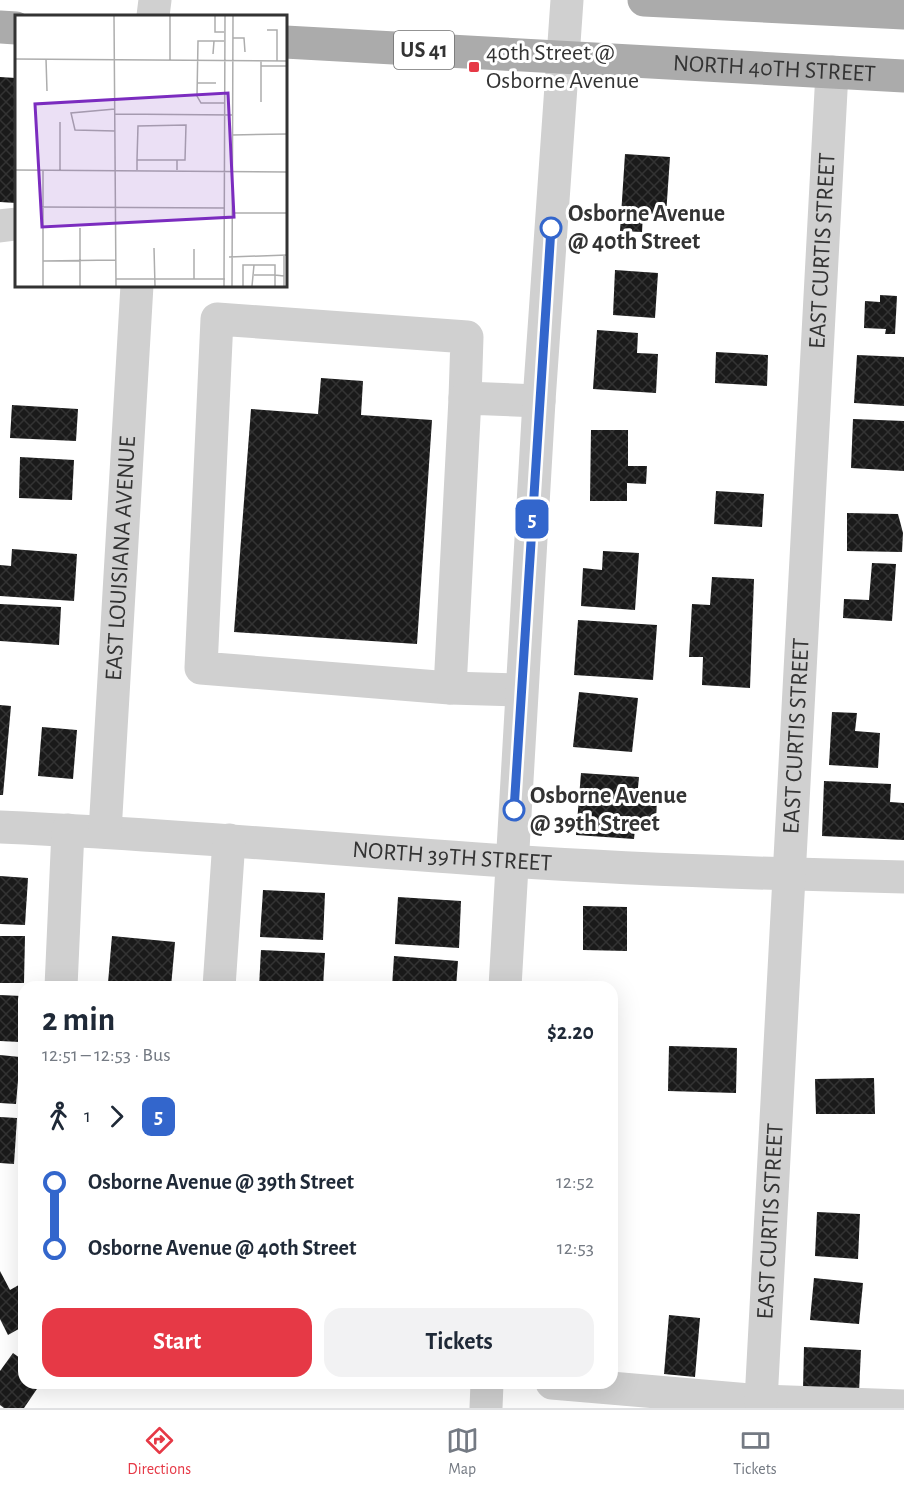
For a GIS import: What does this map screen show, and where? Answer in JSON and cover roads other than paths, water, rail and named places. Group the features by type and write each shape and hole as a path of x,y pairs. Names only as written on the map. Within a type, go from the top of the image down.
{"main road":[{"path":"644,0 883,8"},
{"path":"0,27 15,28"},
{"name":"NORTH 40TH STREET","path":"286,42 904,76"}],"street":[{"path":"153,15 155,0"},
{"path":"505,981 539,401 567,0"},
{"name":"EAST CURTIS STREET","path":"761,1401 832,72"},
{"path":"0,226 15,224"},
{"name":"EAST LOUISIANA AVENUE","path":"105,832 137,286"},
{"path":"450,687 467,337 217,319 201,668 450,687 521,690"},
{"path":"465,398 539,401"},
{"name":"NORTH 39TH STREET","path":"0,827 229,840 511,861 904,877"},
{"path":"61,981 68,830"},
{"path":"219,981 229,840"},
{"path":"486,1408 487,1389"},
{"path":"618,1389 761,1401 904,1406"}],"place":[{"name":"40th Street @ Osborne Avenue","path":"474,67"},
{"name":"Osborne Avenue @ 40th Street","path":"551,228"},
{"name":"Osborne Avenue @ 39th Street","path":"514,810"}]}
